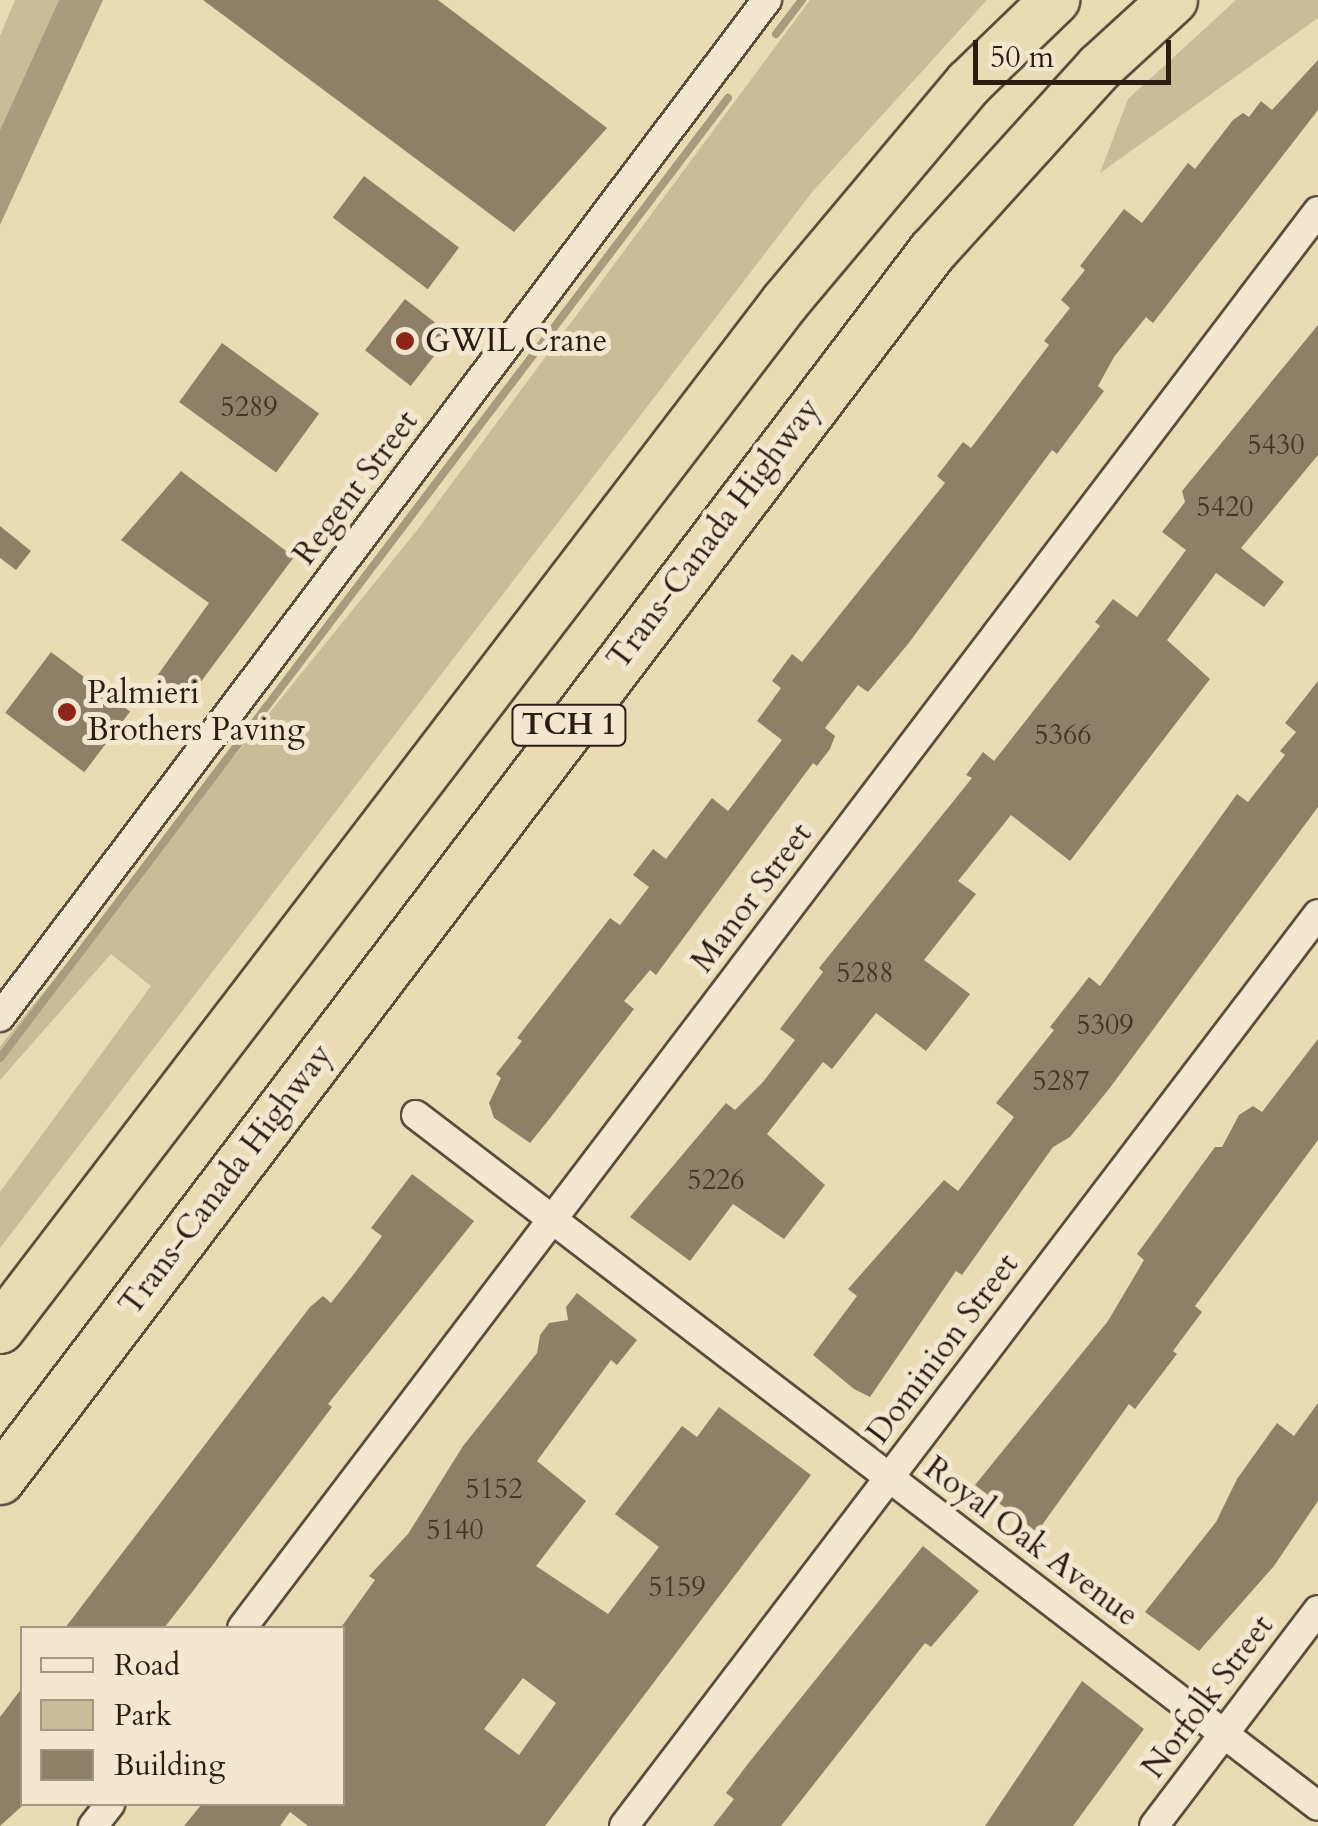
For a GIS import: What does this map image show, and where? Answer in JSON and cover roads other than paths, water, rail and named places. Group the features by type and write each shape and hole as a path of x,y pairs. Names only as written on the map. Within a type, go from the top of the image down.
{"highway":[{"name":"TCH 1","path":"0,1329 786,300 970,84 1055,0"},
{"name":"Trans-Canada Highway","path":"0,1480 921,267 1100,67 1173,0"}],"street":[{"name":"Regent Street","path":"0,1017 767,0"},
{"name":"Manor Street","path":"244,1626 1318,211"},
{"name":"Dominion Street","path":"624,1826 1318,914"},
{"name":"Royal Oak Avenue","path":"416,1115 1318,1806"},
{"name":"Norfolk Street","path":"1154,1826 1318,1610"},
{"path":"92,1826 108,1806"}],"waterway":[{"path":"776,34 802,0"},
{"path":"0,1058 728,98"}],"place":[{"name":"GWIL Crane","path":"405,341"},
{"name":"Palmieri Brothers Paving","path":"67,712"}]}
